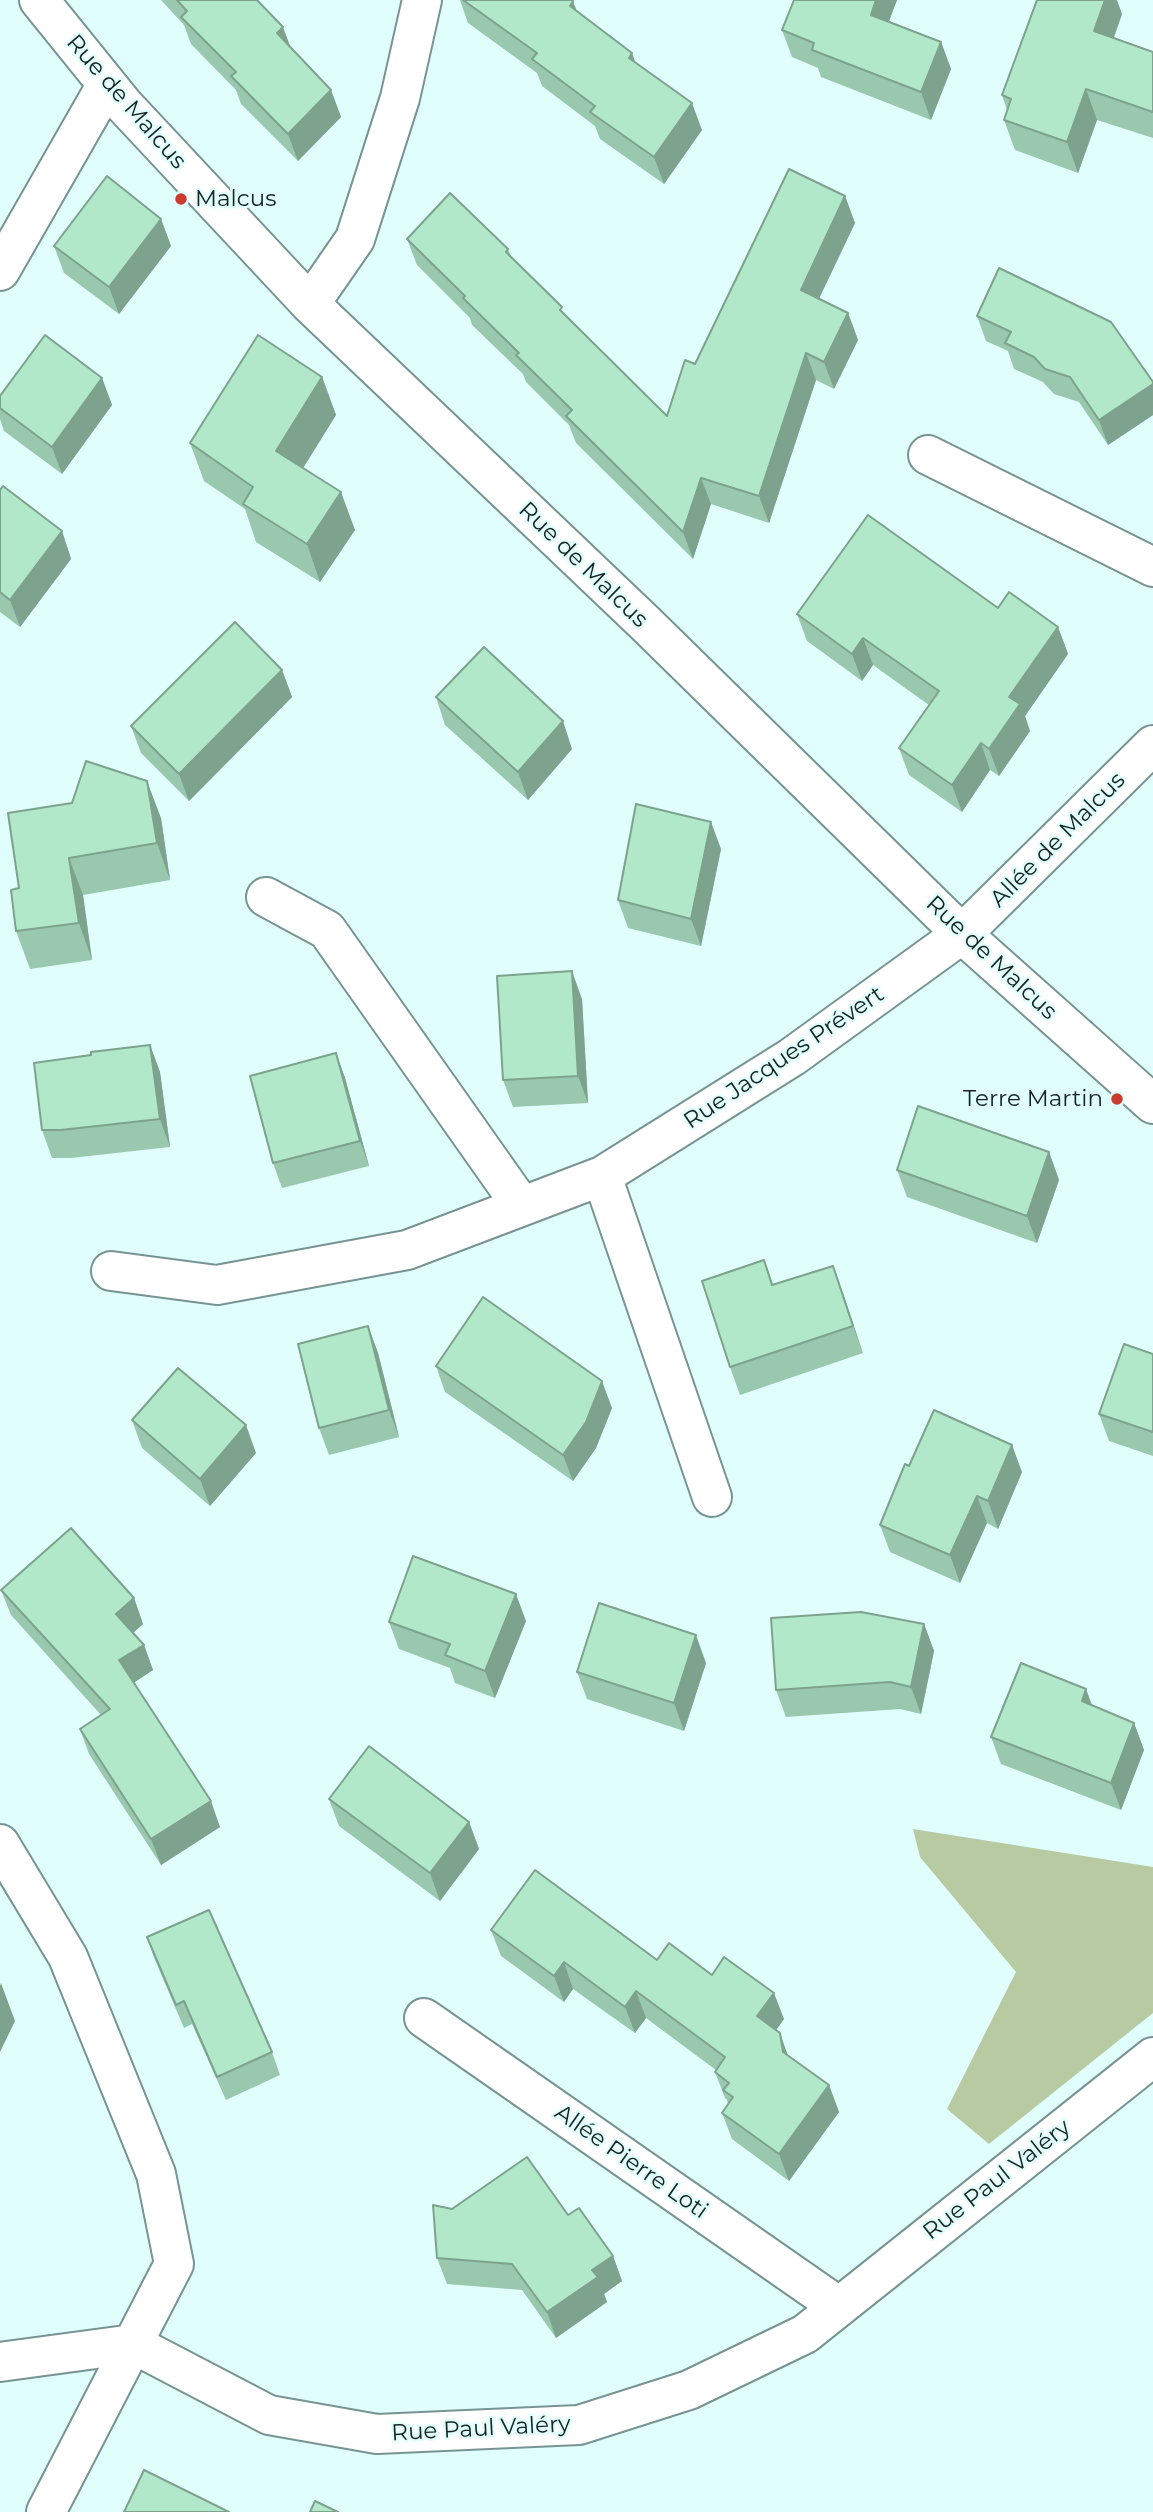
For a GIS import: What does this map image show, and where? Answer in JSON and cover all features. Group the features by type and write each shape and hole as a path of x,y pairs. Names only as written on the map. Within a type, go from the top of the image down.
{"street":[{"name":"Rue de Malcus","path":"39,0 107,84 310,304 645,623 962,934 1153,1104"},
{"path":"310,304 355,239 400,98 422,0"},
{"path":"0,271 107,84"},
{"path":"928,455 1153,567"},
{"name":"Allée de Malcus","path":"962,934 1153,745"},
{"path":"266,897 327,930 522,1205"},
{"name":"Rue Jacques Prévert","path":"111,1271 217,1285 407,1250 602,1176 792,1057 962,934"},
{"path":"602,1176 712,1497"},
{"path":"0,1844 68,1957 156,2174 174,2264 46,2512"},
{"name":"Allée Pierre Loti","path":"424,2018 838,2306"},
{"name":"Rue Paul Valéry","path":"133,2344 269,2415 377,2434 579,2425 689,2390 805,2334 1153,2057"},
{"path":"0,2362 133,2344"}],"green space":[{"path":"913,1829 1153,1867 1153,2013 989,2144 947,2109 1016,1972 920,1857"}],"building":[{"path":"177,0 257,0 283,27 277,33 331,90 288,134 231,76 236,72 181,17 187,11"},
{"path":"463,0 572,0 570,6 632,53 629,58 692,103 654,157 590,112 595,106 532,59 537,53"},
{"path":"794,0 876,0 871,15 941,42 921,92 812,50 814,43 782,30"},
{"path":"1037,0 1105,0 1094,31 1153,52 1153,112 1086,89 1067,142 1004,120 1011,99 1002,95"},
{"path":"789,169 845,196 801,290 848,313 824,362 806,353 759,496 701,478 683,532 566,416 572,410 516,355 519,353 463,298 465,296 407,239 450,193 508,249 506,252 562,307 560,310 667,416 685,360 695,364"},
{"path":"107,176 161,219 109,287 54,246"},
{"path":"999,268 1111,322 1153,384 1099,420 1070,377 1045,369 1034,357 1005,343 1011,332 977,316"},
{"path":"45,335 102,378 52,447 0,408 0,396"},
{"path":"258,335 322,377 276,451 341,492 307,544 243,504 253,487 190,443"},
{"path":"3,486 62,531 10,600 0,592 0,490"},
{"path":"868,515 998,608 1009,592 1058,627 1009,697 1020,704 989,749 981,743 952,785 899,748 939,691 863,638 852,654 797,614"},
{"path":"235,622 282,670 179,774 131,726"},
{"path":"484,647 563,721 518,772 436,697"},
{"path":"86,761 147,781 157,843 69,858 79,923 16,931 11,890 19,888 8,813 72,803"},
{"path":"636,804 711,822 691,919 618,900"},
{"path":"572,971 578,1076 503,1080 497,976"},
{"path":"150,1045 160,1119 42,1130 34,1063 91,1055 91,1052"},
{"path":"336,1053 360,1141 273,1163 250,1076"},
{"path":"918,1106 1049,1152 1027,1216 897,1170"},
{"path":"764,1260 772,1285 833,1266 853,1326 730,1367 702,1281"},
{"path":"483,1297 602,1381 586,1422 563,1455 436,1366"},
{"path":"368,1326 389,1410 319,1428 298,1344"},
{"path":"1124,1344 1153,1354 1153,1432 1099,1414"},
{"path":"178,1368 246,1425 200,1479 132,1420"},
{"path":"934,1410 1012,1445 988,1501 977,1496 950,1555 880,1525 905,1464 909,1466"},
{"path":"71,1528 134,1598 116,1614 144,1645 119,1660 211,1801 151,1839 80,1729 110,1709 1,1590"},
{"path":"413,1556 516,1594 485,1671 445,1655 450,1644 389,1622"},
{"path":"599,1603 696,1635 674,1703 577,1672"},
{"path":"861,1612 924,1624 911,1687 890,1682 776,1690 771,1618"},
{"path":"1021,1663 1086,1689 1082,1701 1134,1723 1111,1783 991,1737"},
{"path":"369,1746 469,1822 430,1873 329,1799"},
{"path":"535,1870 657,1960 669,1943 712,1975 724,1957 774,1993 757,2016 780,2033 783,2052 829,2085 779,2154 722,2113 733,2097 723,2090 729,2083 715,2072 725,2057 636,1991 625,2007 564,1962 554,1976 491,1930"},
{"path":"209,1910 272,2052 217,2077 184,2001 176,2005 147,1937"},
{"path":"527,2157 568,2215 579,2208 613,2256 592,2270 598,2277 547,2312 512,2264 437,2258 433,2205 452,2209"},
{"path":"144,2470 229,2512 124,2512"},
{"path":"315,2501 338,2512 310,2512"}],"place":[{"name":"Malcus","path":"181,199"},
{"name":"Terre Martin","path":"1117,1099"}]}
